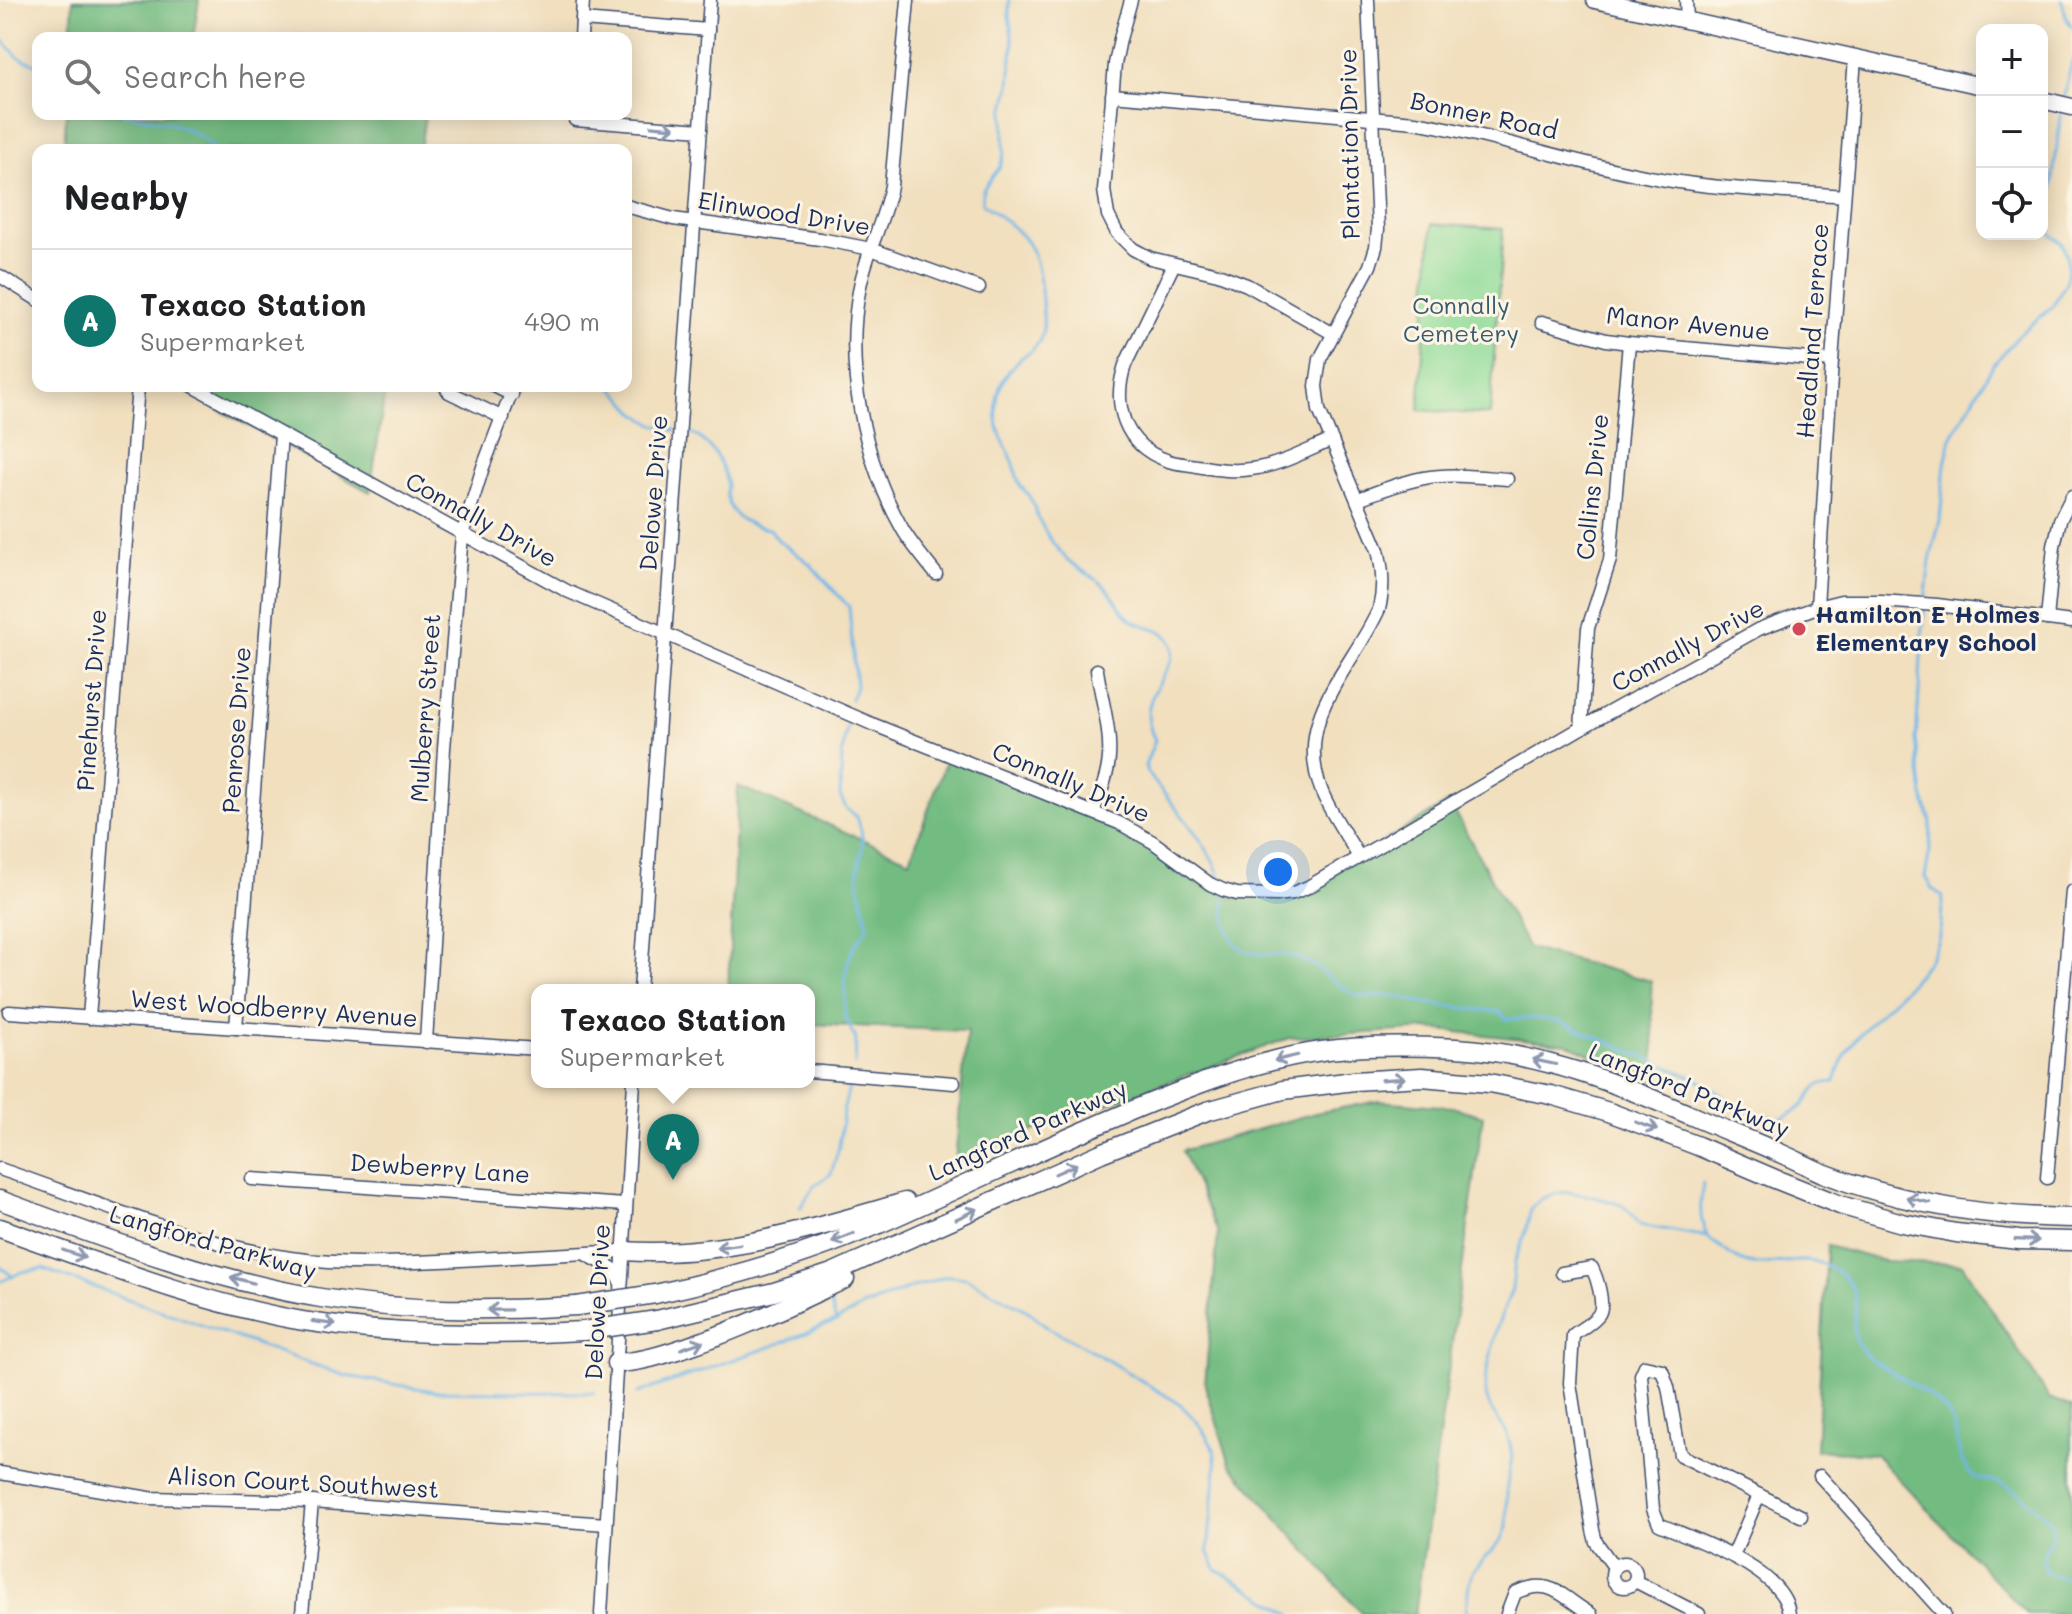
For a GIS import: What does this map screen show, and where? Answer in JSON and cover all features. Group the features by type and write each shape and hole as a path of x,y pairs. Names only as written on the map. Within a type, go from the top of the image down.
{"highway":[{"name":"Langford Parkway","path":"0,1200 192,1267 321,1298 449,1311 577,1306 655,1294 772,1264 894,1218 1085,1130 1190,1087 1268,1063 1320,1051 1356,1048 1459,1048 1552,1063 1625,1086 1821,1172 1885,1193 1995,1215 2072,1218"},
{"name":"Langford Parkway","path":"0,1228 152,1281 231,1305 302,1321 432,1335 583,1331 657,1320 774,1292 832,1273 1101,1153 1207,1111 1283,1090 1422,1077 1489,1083 1551,1095 1609,1112 1840,1205 1902,1223 2003,1238 2072,1241"},
{"path":"624,1251 659,1253 760,1241 965,1184"},
{"path":"616,1363 632,1363 661,1355 762,1318 856,1274 940,1226"}],"main road":[{"path":"1595,0 1976,85"},
{"path":"2048,101 2072,107"}],"street":[{"path":"581,32 583,0"},
{"name":"Delowe Drive","path":"640,984 710,0"},
{"path":"908,0 891,186 886,210 860,285 855,323 855,364 859,406 870,450 888,498 904,531 936,574"},
{"path":"1131,0 1120,39 1112,95 1104,190 1108,215 1117,233 1133,249 1150,258 1218,274 1247,285 1332,333"},
{"name":"Plantation Drive","path":"1359,857 1322,793 1314,750 1316,727 1323,705 1373,621 1382,595 1383,573 1378,550 1358,499 1319,410 1316,386 1320,359 1370,266 1376,247 1378,229 1368,0"},
{"path":"1686,0 1687,21"},
{"path":"582,20 708,30"},
{"name":"Headland Terrace","path":"1817,607 1855,58"},
{"name":"Bonner Road","path":"1112,95 1373,117 1456,129 1661,179 1844,196"},
{"path":"575,120 701,130"},
{"name":"Elinwood Drive","path":"632,208 673,219 871,249 979,288"},
{"path":"1174,264 1120,379 1121,412 1136,441 1150,453 1168,461 1233,471 1274,464 1332,440"},
{"path":"0,276 32,296"},
{"name":"Manor Avenue","path":"1542,322 1606,340 1832,361"},
{"name":"Collins Drive","path":"1581,728 1588,628 1610,560 1629,343"},
{"name":"Pinehurst Drive","path":"89,1018 138,392"},
{"name":"Connally Drive","path":"204,392 567,591 872,724 1119,823 1153,842 1210,884 1237,894 1276,895 1308,887 1581,728 1759,629 1817,607 1841,601 1881,601 2072,622"},
{"path":"449,392 503,418"},
{"name":"Mulberry Street","path":"426,1042 444,748 462,535 483,467 512,392"},
{"name":"Penrose Drive","path":"236,1028 281,435"},
{"path":"1358,499 1427,477 1454,475 1507,479"},
{"path":"2047,619 2054,546 2060,520 2072,496"},
{"path":"1093,812 1105,780 1109,758 1097,670"},
{"path":"2047,1178 2072,891"},
{"name":"West Woodberry Avenue","path":"9,1012 531,1049"},
{"path":"815,1071 954,1083"},
{"name":"Delowe Drive","path":"601,1614 634,1088"},
{"path":"0,1169 220,1244 292,1258 366,1264 624,1251"},
{"name":"Dewberry Lane","path":"252,1179 625,1205"},
{"path":"584,1253 612,1268 622,1284"},
{"path":"1562,1273 1592,1268 1600,1294 1599,1315 1573,1335 1570,1383 1596,1542 1614,1567 1612,1578 1618,1586 1626,1588 1635,1581 1681,1610 1699,1614"},
{"path":"1789,1614 1787,1601 1779,1591 1749,1564 1659,1524 1653,1509 1641,1375 1645,1366 1662,1370 1680,1455 1801,1516"},
{"name":"Alison Court Southwest","path":"0,1473 149,1498 312,1502 606,1524"},
{"path":"1820,1476 1944,1614"},
{"path":"1733,1556 1759,1495"},
{"path":"302,1614 312,1502"},
{"path":"1507,1614 1515,1593 1531,1585 1552,1587 1591,1614"}],"green space":[{"path":"73,0 199,0 194,32 71,32"},
{"path":"66,120 424,120 421,144 64,144"},
{"name":"Connally Cemetery","path":"1432,224 1503,229 1490,415 1419,410"},
{"path":"187,392 385,392 370,492"},
{"path":"947,758 1099,817 1172,858 1232,898 1294,895 1450,802 1528,948 1651,981 1655,1084 1568,1044 1429,1029 1289,1038 955,1162 967,1031 815,1024 815,984 728,984 738,786 910,860"},
{"path":"1379,1101 1452,1107 1483,1116 1415,1614 1362,1614 1230,1464 1205,1385 1218,1232 1182,1151 1315,1113"},
{"path":"1827,1246 1884,1261 1962,1264 2049,1398 2072,1407 2072,1614 2027,1614 1875,1454 1816,1450"}],"waterway":[{"path":"1009,0 1013,43 1010,85 1004,112 1004,154 1000,167 983,189 982,203 1020,233 1033,254 1040,282 1043,323 1038,343 1004,379 997,402 998,425 1020,485 1055,546 1072,564 1105,587 1128,617 1169,639 1173,650 1171,661 1149,708 1149,723 1155,740 1145,766 1206,848 1222,884"},
{"path":"2062,0 2072,27"},
{"path":"0,37 18,57 32,63"},
{"path":"2063,100 2072,61"},
{"path":"1925,602 1951,438 1993,365 2020,334 2052,307 2066,283 2067,255 2062,243 2051,234 2048,220 2061,112"},
{"path":"155,120 185,129 210,144"},
{"path":"617,392 642,417 655,425 675,430"},
{"path":"691,433 704,442 719,461 732,511 749,524 770,529 778,540 809,563 849,607 856,687 851,699"},
{"path":"1734,1108 1781,1119 1802,1106 1815,1088 1835,1082 1852,1045 1922,969 1936,946 1943,896 1932,889 1925,877 1931,822 1923,795 1916,740 1924,610"},
{"path":"847,727 840,796 846,808 857,817 861,830 863,844 859,885 868,926 853,949 845,975 845,1017 856,1039 855,1065"},
{"path":"1224,895 1229,930 1244,950 1302,959 1343,988 1361,996 1387,996 1500,1012 1506,1019 1534,1018 1561,1022 1701,1081 1725,1097 1734,1108"},
{"path":"800,1208 814,1186 831,1174 850,1083"},
{"path":"1703,1183 1701,1211 1705,1231 1711,1240 1733,1256 1754,1264 1817,1262 1837,1271 1848,1281 1855,1300 1855,1338 1860,1348 1871,1359 1943,1408 1953,1423 1961,1459 1971,1474 2011,1488 2052,1522 2053,1536 2044,1554 2046,1573 2072,1580"},
{"path":"1470,1614 1466,1611 1469,1583 1474,1570 1502,1540 1507,1527 1507,1485 1512,1458 1510,1444 1506,1431 1490,1408 1485,1381 1497,1327 1512,1289 1515,1261 1531,1208 1541,1199 1568,1192 1622,1205 1640,1225 1708,1237"},
{"path":"0,1266 13,1277"},
{"path":"0,1282 22,1272 43,1269 346,1376 434,1391 594,1393"},
{"path":"638,1393 773,1346 910,1288 949,1276 966,1278 1028,1311 1049,1328 1180,1404 1199,1424 1214,1449 1216,1467 1208,1551 1216,1569 1291,1614"},
{"path":"829,1299 836,1321"}],"place":[{"name":"Hamilton E Holmes Elementary School","path":"1799,629"},
{"name":"Texaco Station","path":"673,1180"}]}
